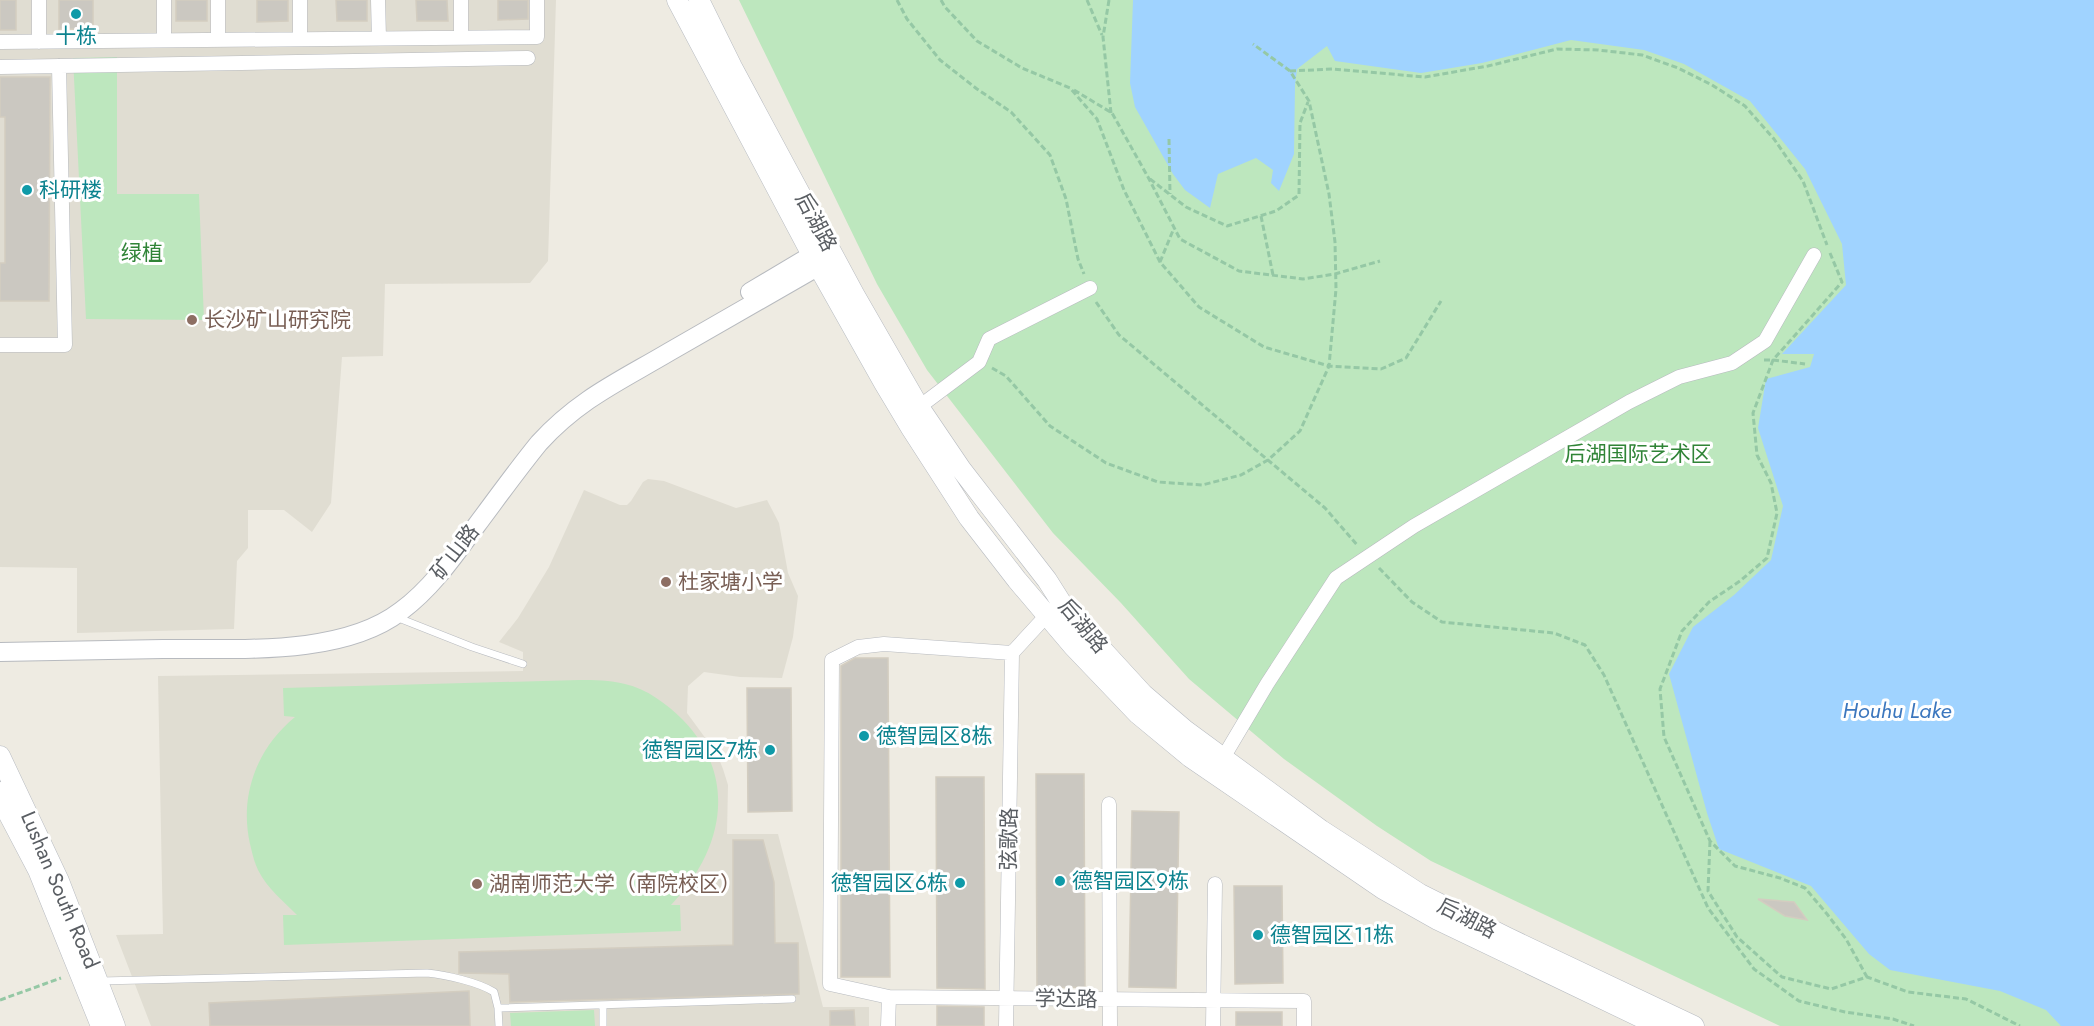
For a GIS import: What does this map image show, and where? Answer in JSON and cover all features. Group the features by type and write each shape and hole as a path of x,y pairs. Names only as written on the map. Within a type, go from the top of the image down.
{"main road":[{"name":"后湖路","path":"677,0 824,256 919,407 961,469 1047,580 1065,610 1143,694 1185,730 1321,830 1420,894 1694,1026"},
{"name":"后湖路","path":"699,0 884,383 969,518 1073,646 1138,714 1190,757 1383,889 1438,920 1659,1026"},
{"name":"Lushan South Road","path":"0,756 59,881 115,1026"},
{"path":"0,792 8,813 38,870 101,1026"}],"street":[{"path":"39,0 39,42"},
{"path":"164,0 164,40"},
{"path":"218,0 218,40"},
{"path":"300,0 300,39"},
{"path":"378,0 379,38"},
{"path":"461,0 461,37"},
{"path":"0,42 537,37 537,0"},
{"path":"0,67 528,58"},
{"path":"0,345 65,345 59,66"},
{"path":"1223,758 1267,684 1336,578 1414,526 1629,402 1679,377 1732,363 1766,341 1814,255"},
{"name":"矿山路","path":"0,652 247,648 309,644 349,637 388,614 428,574 522,447 556,411 574,396 606,376 824,256"},
{"path":"919,407 979,362 989,339 1090,288"},
{"name":"矿山路","path":"0,642 300,636 341,630 388,614"},
{"path":"1012,653 1047,615"},
{"name":"学达路","path":"1012,653 884,644 858,647 832,660 830,984 889,998 1304,1001 1304,1026"},
{"name":"弦歌路","path":"1006,1026 1012,653"},
{"path":"1109,804 1110,1026"},
{"path":"1213,1026 1215,884"},
{"path":"888,1026 889,998"}],"lane":[{"path":"388,614 523,664"},
{"path":"99,981 439,974 487,987 494,992 499,1026"},
{"path":"498,1008 792,999"},
{"path":"603,1005 603,1026"}],"path":[{"path":"897,0 907,19 940,60 1011,112 1050,155 1066,199 1078,259 1095,301 1119,335 1325,508 1412,603 1442,622 1554,633 1585,645 1604,675 1708,908 1754,969 1799,1000 1845,1012 1893,1019 1914,1026"},
{"path":"941,0 977,41 1022,68 1070,88 1111,113"},
{"path":"1087,0 1103,37"},
{"path":"1109,0 1103,37 1111,113 1180,239 1239,271 1273,276 1303,279 1335,274 1380,261"},
{"path":"979,362 1006,376 1050,426 1106,463 1158,482 1202,485 1241,475 1268,459 1300,431 1329,366 1335,242 1329,194 1309,101 1290,71 1252,44"},
{"path":"1290,71 1333,69 1425,77 1488,66 1557,49 1599,50 1642,55 1712,85 1745,106 1774,139 1803,181 1842,282 1773,360 1753,413 1757,455 1771,483 1777,513 1767,558 1709,603 1682,631 1660,689 1664,737 1710,841 1735,866 1780,878 1805,888 1846,939 1867,977"},
{"path":"1070,88 1097,119 1124,189 1160,262 1198,307 1264,347 1329,366 1381,369 1406,358 1441,301"},
{"path":"1148,177 1186,207 1227,226 1276,211 1299,195 1300,123 1309,101"},
{"path":"1169,139 1170,194"},
{"path":"1261,216 1273,276"},
{"path":"1160,262 1174,227"},
{"path":"1763,360 1805,364"},
{"path":"1710,841 1708,891 1737,937 1782,977 1832,989 1867,977 1908,992 1966,999 2020,1026"},
{"path":"0,1000 80,971"}],"shaded area":[{"name":"长沙矿山研究院","path":"0,0 556,0 548,261 530,283 385,284 383,356 342,357 331,503 312,532 284,510 248,510 248,548 237,561 234,629 77,633 77,568 0,567"},
{"name":"湖南师范大学（南院校区）","path":"648,479 664,481 736,508 767,500 779,523 788,573 798,596 793,637 782,678 740,677 704,672 688,686 687,713 717,754 723,769 728,785 727,834 778,834 823,1007 869,1007 869,1026 151,1026 116,935 163,934 158,676 523,671 523,652 499,642 518,618 549,567 584,490 620,505 627,505 643,482"}],"green space":[{"name":"后湖国际艺术区","path":"739,0 2094,0 2094,1026 1780,1026 1431,861 1377,826 1284,759 1189,679 1121,603 1053,533 927,370 877,284"},
{"name":"绿植","path":"117,57 117,194 199,194 204,320 86,319 73,58"},
{"path":"602,680 633,686 656,698 683,720 701,742 712,766 718,790 718,814 703,861 689,884 671,905 680,905 681,931 284,945 283,915 297,915 271,888 258,870 247,826 249,790 261,758 270,743 295,717 284,716 283,688"},
{"path":"594,1010 595,1026 511,1026 510,1013"}],"water":[{"name":"Houhu Lake","path":"1133,0 2094,0 2094,1026 2061,1026 2046,1010 2000,991 1890,970 1869,954 1811,886 1719,849 1669,674 1693,627 1734,595 1771,560 1783,506 1758,428 1766,379 1810,367 1814,354 1782,354 1846,285 1842,244 1805,169 1750,101 1684,64 1644,50 1571,40 1482,63 1421,73 1335,61 1327,46 1297,69 1294,154 1279,191 1271,183 1273,170 1256,158 1218,174 1210,208 1185,190 1173,174 1135,107 1130,83"}],"building":[{"path":"0,0 16,0 16,30 0,30"},
{"name":"十栋","path":"59,0 93,0 93,29 59,29"},
{"path":"176,0 207,0 207,21 176,21"},
{"path":"257,0 288,0 288,21 257,22"},
{"path":"336,0 367,0 367,21 337,21"},
{"path":"416,0 447,0 448,21 417,21"},
{"path":"498,0 528,0 528,19 498,20"},
{"name":"科研楼","path":"0,77 50,77 49,301 0,301 0,263 5,263 5,117 0,117"},
{"path":"855,658 888,658 890,977 841,977 841,666"},
{"name":"徳智园区7栋","path":"747,688 791,688 792,811 748,812"},
{"name":"德智园区9栋","path":"1036,774 1084,774 1085,987 1037,988"},
{"name":"徳智园区6栋","path":"936,777 984,777 985,989 937,988"},
{"path":"1132,811 1179,812 1176,988 1129,987"},
{"path":"733,840 763,840 774,882 775,943 798,943 799,994 510,1002 509,974 459,973 459,952 733,945"},
{"name":"德智园区11栋","path":"1234,886 1282,886 1283,983 1235,984"},
{"path":"1758,899 1794,902 1807,920 1785,916"},
{"path":"469,991 470,1026 210,1026 209,1003"},
{"path":"937,1006 984,1007 984,1026 937,1026"},
{"path":"854,1010 855,1026 830,1026 830,1011"},
{"path":"1236,1012 1282,1012 1282,1026 1236,1026"}],"place":[{"name":"十栋","path":"76,14"},
{"name":"科研楼","path":"27,190"},
{"name":"长沙矿山研究院","path":"192,320"},
{"name":"杜家塘小学","path":"666,582"},
{"name":"徳智园区8栋","path":"864,736"},
{"name":"徳智园区7栋","path":"770,750"},
{"name":"德智园区9栋","path":"1060,881"},
{"name":"徳智园区6栋","path":"960,883"},
{"name":"湖南师范大学（南院校区）","path":"477,884"},
{"name":"德智园区11栋","path":"1258,935"}]}
